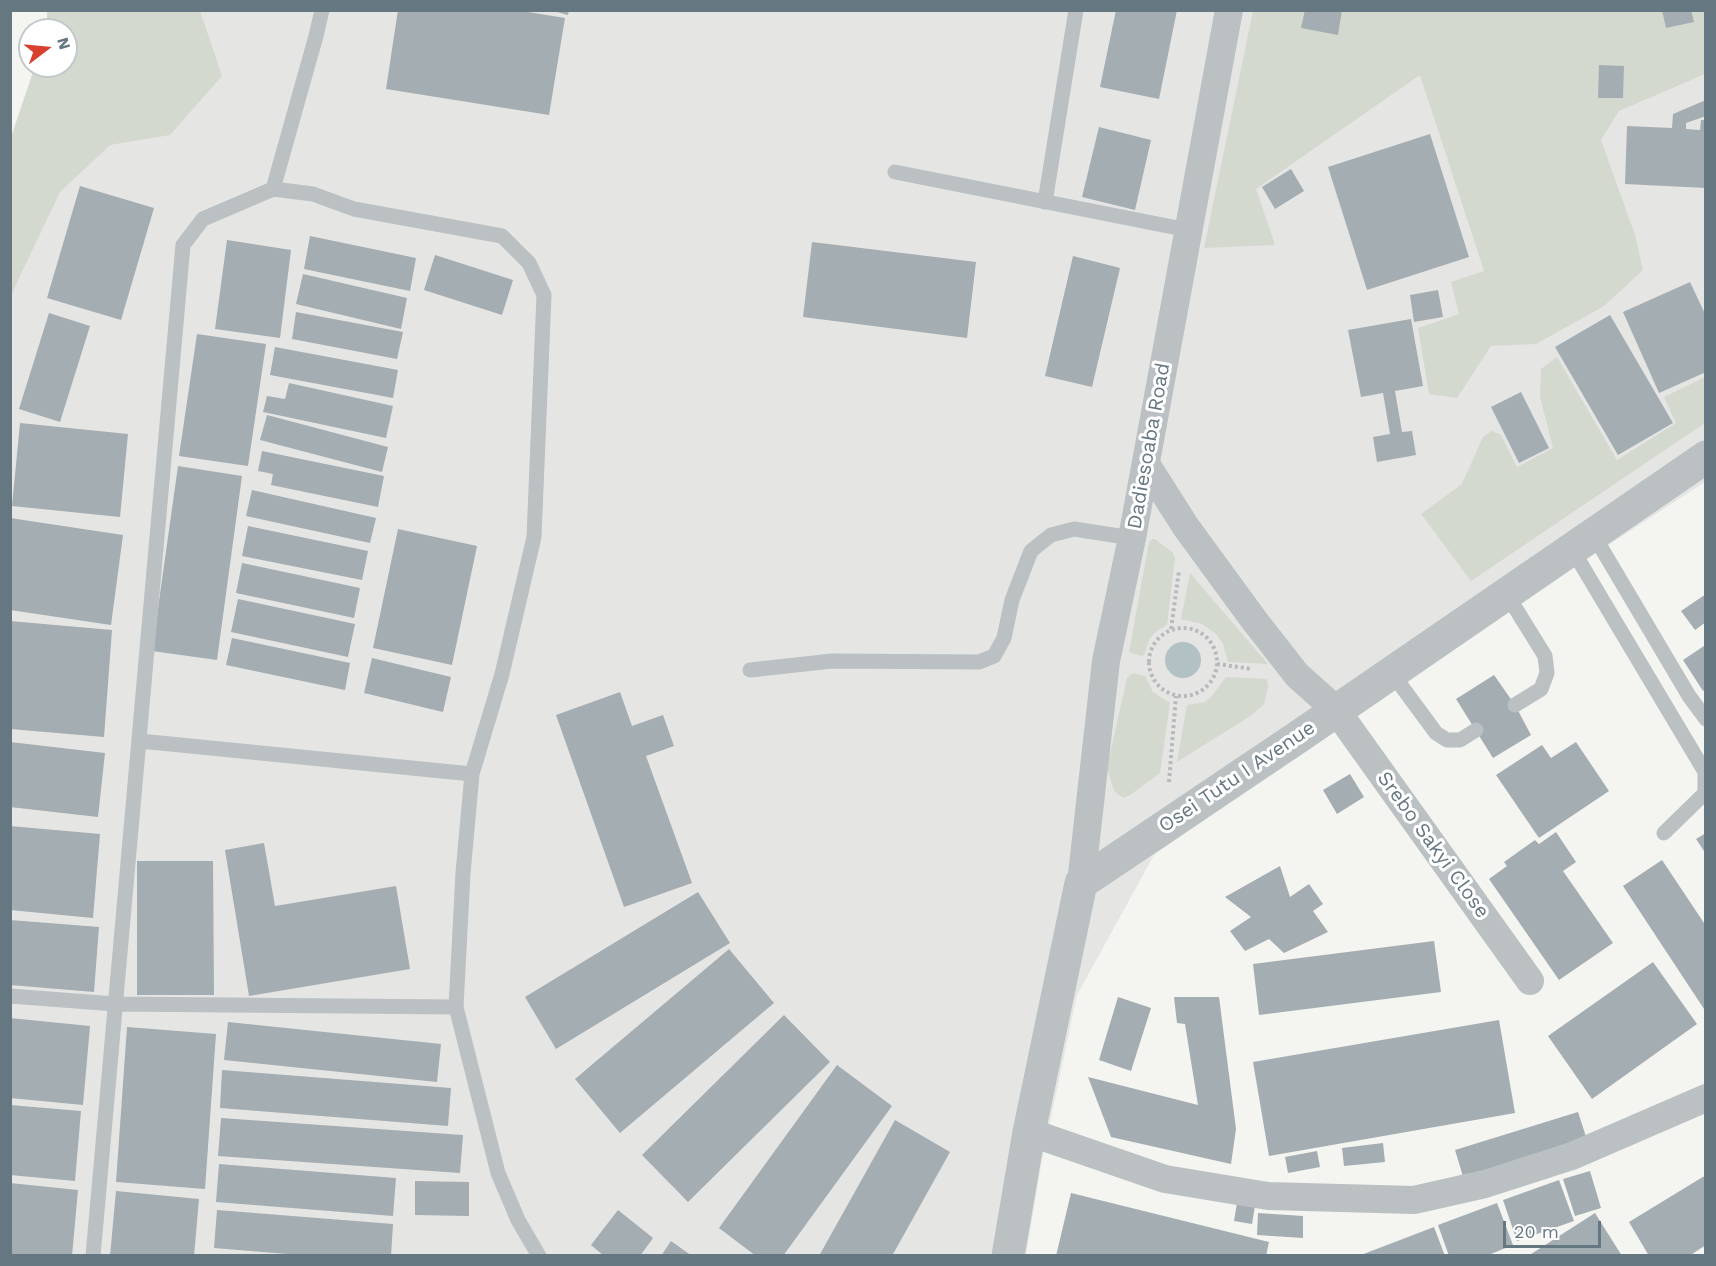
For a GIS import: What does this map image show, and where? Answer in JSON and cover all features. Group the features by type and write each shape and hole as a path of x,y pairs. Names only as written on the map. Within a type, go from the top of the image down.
{"street":[{"name":"Dadiesoaba Road","path":"1081,883 1106,661 1146,464 1229,10"},
{"name":"Osei Tutu I Avenue","path":"1081,883 1582,541 1704,461"},
{"name":"Srebo Sakyi Close","path":"1146,464 1186,527 1297,675 1336,710 1530,981"},
{"path":"1008,1256 1029,1131 1081,883"},
{"path":"1029,1131 1165,1179 1268,1196 1414,1200 1485,1184 1572,1156 1706,1098"}],"lane":[{"path":"273,189 322,10"},
{"path":"1045,202 1076,10"},
{"path":"895,172 1188,230"},
{"path":"93,1256 183,245 203,219 273,189 313,194 354,209 502,236 529,263 544,295 534,537 502,674 472,774 463,873 456,1007 498,1173 518,1220 539,1256"},
{"path":"750,670 832,662 979,662 993,656 1004,638 1012,600 1031,551 1051,535 1074,529 1132,538"},
{"path":"1582,541 1706,719"},
{"path":"1582,541 1705,772 1705,793 1664,833"},
{"path":"1506,593 1545,656 1547,673 1542,689 1515,705"},
{"path":"1391,672 1436,733 1447,740 1460,740 1476,730"},
{"path":"140,741 472,774"},
{"path":"10,996 115,1004 456,1007"}],"path":[{"path":"1171,629 1186,527"},
{"path":"1184,627 1197,631 1208,639 1215,651 1217,664 1214,676 1208,686 1198,693 1176,696 1165,692 1151,675 1148,665 1153,643 1171,629 1184,627"},
{"path":"1166,824 1176,696"}],"shaded area":[{"path":"47,11 200,11 222,76 170,135 110,145 60,192 11,295 11,137 31,78 78,78 78,18 47,18"},
{"path":"66,11 1705,11 1705,482 1480,629 1154,855 1077,995 1042,1160 1026,1255 11,1256 10,203 61,78 78,78 78,18 66,18"},
{"path":"1253,11 1705,11 1705,74 1619,111 1601,140 1635,235 1643,270 1604,306 1536,344 1491,346 1457,398 1429,394 1418,328 1459,314 1451,282 1484,271 1420,75 1256,189 1275,245 1204,248"},
{"path":"1557,357 1617,460 1676,423 1664,397 1705,377 1705,423 1471,581 1421,514 1462,484 1483,437 1492,431 1501,435 1517,467 1553,448 1540,397 1541,369"},
{"path":"1152,539 1173,553 1175,558 1167,625 1150,638 1144,655 1141,656 1129,652 1149,542"},
{"path":"1190,573 1268,664 1228,662 1223,644 1216,634 1202,624 1181,619"},
{"path":"1183,642 1196,647 1201,660 1196,673 1183,678 1170,673 1165,660 1170,647"},
{"path":"1133,673 1145,676 1153,692 1170,703 1160,773 1123,798 1114,791 1107,768 1127,678"},
{"path":"1226,677 1267,679 1268,687 1264,704 1252,715 1177,762 1187,705 1205,702"}],"building":[{"path":"398,10 516,10 565,18 549,115 386,89"},
{"path":"550,10 569,10 568,15"},
{"path":"1116,10 1177,10 1159,99 1100,87"},
{"path":"1305,10 1342,10 1338,35 1301,28"},
{"path":"1662,10 1691,10 1694,22 1666,28"},
{"path":"1599,65 1624,66 1623,98 1598,98"},
{"path":"1706,100 1706,116 1686,123 1686,129 1700,130 1701,120 1706,120 1706,188 1625,184 1627,126 1672,128 1673,114"},
{"path":"1099,127 1151,140 1135,210 1082,197"},
{"path":"1430,134 1469,257 1367,290 1328,167"},
{"path":"1291,169 1304,191 1275,209 1262,187"},
{"path":"80,186 154,208 121,320 47,298"},
{"path":"310,236 416,258 410,291 304,269"},
{"path":"227,240 291,250 280,338 215,329"},
{"path":"812,242 976,262 967,338 803,317"},
{"path":"435,255 513,280 502,315 424,290"},
{"path":"1073,256 1120,268 1092,387 1045,376"},
{"path":"303,274 407,298 401,329 296,304"},
{"path":"1690,282 1706,316 1706,372 1659,393 1623,312"},
{"path":"1438,290 1443,317 1414,322 1410,295"},
{"path":"296,312 403,332 397,359 292,339"},
{"path":"49,313 90,326 60,422 19,409"},
{"path":"1610,315 1673,423 1618,455 1555,347"},
{"path":"1411,319 1423,386 1395,391 1402,432 1412,431 1416,455 1377,462 1373,437 1390,434 1383,393 1361,397 1348,330"},
{"path":"197,334 266,344 248,466 179,456"},
{"path":"275,347 398,370 393,398 270,375"},
{"path":"289,383 393,406 386,438 263,412 267,396 285,399"},
{"path":"1521,392 1549,448 1519,463 1491,407"},
{"path":"267,415 388,447 382,472 260,440"},
{"path":"20,423 128,434 120,517 12,506"},
{"path":"262,451 384,476 378,507 271,485 273,474 258,471"},
{"path":"178,466 242,476 217,660 152,651"},
{"path":"252,490 376,518 370,543 246,516"},
{"path":"10,518 123,535 111,625 10,610"},
{"path":"248,526 368,551 362,580 242,556"},
{"path":"398,529 477,546 452,665 373,648"},
{"path":"242,563 360,588 354,618 236,593"},
{"path":"1706,594 1706,622 1695,630 1681,611"},
{"path":"238,599 355,624 348,657 231,632"},
{"path":"10,621 112,630 104,737 10,729"},
{"path":"232,638 350,663 345,690 226,665"},
{"path":"1704,646 1706,689 1703,691 1683,660"},
{"path":"372,658 451,677 443,712 364,693"},
{"path":"1494,675 1515,705 1531,735 1493,758 1456,699"},
{"path":"620,692 632,726 663,715 674,746 646,756 692,883 624,907 556,715"},
{"path":"10,742 105,753 98,817 10,807"},
{"path":"1576,742 1609,791 1539,838 1496,775 1542,745 1551,758"},
{"path":"1350,774 1364,797 1337,814 1323,790"},
{"path":"10,826 100,834 93,918 10,910"},
{"path":"1556,832 1576,862 1563,871 1613,943 1559,980 1489,879 1507,866 1504,862 1535,840 1539,844"},
{"path":"1706,833 1706,854 1696,839"},
{"path":"264,843 275,906 396,886 410,969 249,996 225,850"},
{"path":"1662,860 1706,926 1706,1012 1623,886"},
{"path":"137,861 213,861 214,995 137,995"},
{"path":"1280,866 1290,897 1309,884 1323,904 1313,911 1328,932 1284,953 1269,939 1245,951 1230,931 1251,917 1225,897"},
{"path":"698,892 730,943 556,1049 525,997"},
{"path":"10,920 99,927 94,992 10,985"},
{"path":"1434,941 1441,992 1259,1015 1253,964"},
{"path":"729,949 774,1003 620,1133 575,1079"},
{"path":"1653,962 1697,1024 1592,1099 1548,1036"},
{"path":"1118,997 1151,1008 1131,1071 1099,1060"},
{"path":"1174,997 1219,997 1236,1129 1231,1164 1111,1137 1088,1077 1198,1105 1185,1024 1177,1023"},
{"path":"784,1015 830,1062 688,1202 642,1155"},
{"path":"10,1018 90,1026 83,1105 10,1098"},
{"path":"1499,1020 1515,1113 1269,1156 1253,1062"},
{"path":"228,1022 441,1044 437,1082 224,1060"},
{"path":"127,1027 216,1034 205,1189 116,1182"},
{"path":"837,1065 892,1106 783,1256 756,1256 719,1228"},
{"path":"222,1070 451,1088 448,1126 220,1108"},
{"path":"10,1105 81,1111 75,1181 10,1175"},
{"path":"1578,1112 1589,1146 1465,1183 1455,1150"},
{"path":"221,1118 463,1135 460,1173 218,1156"},
{"path":"895,1120 950,1152 892,1256 819,1256"},
{"path":"1383,1143 1385,1162 1344,1166 1342,1148"},
{"path":"1317,1151 1320,1167 1288,1173 1285,1157"},
{"path":"219,1164 396,1178 393,1216 216,1202"},
{"path":"1590,1171 1601,1208 1575,1216 1563,1179"},
{"path":"1706,1175 1706,1245 1689,1256 1649,1256 1629,1222"},
{"path":"1559,1180 1574,1221 1517,1241 1503,1200"},
{"path":"415,1181 469,1182 469,1216 415,1215"},
{"path":"10,1183 78,1190 72,1256 10,1256"},
{"path":"116,1191 199,1199 194,1256 110,1256"},
{"path":"1071,1193 1269,1242 1266,1256 1056,1256"},
{"path":"1237,1203 1255,1206 1252,1224 1234,1221"},
{"path":"1497,1203 1513,1245 1486,1256 1449,1256 1438,1225"},
{"path":"217,1210 393,1224 391,1256 311,1256 214,1248"},
{"path":"618,1210 653,1238 640,1256 604,1256 591,1245"},
{"path":"1258,1213 1303,1216 1303,1238 1257,1235"},
{"path":"1595,1213 1622,1256 1528,1256"},
{"path":"1434,1227 1445,1256 1361,1256 1361,1255"},
{"path":"671,1241 692,1256 661,1256"}]}
